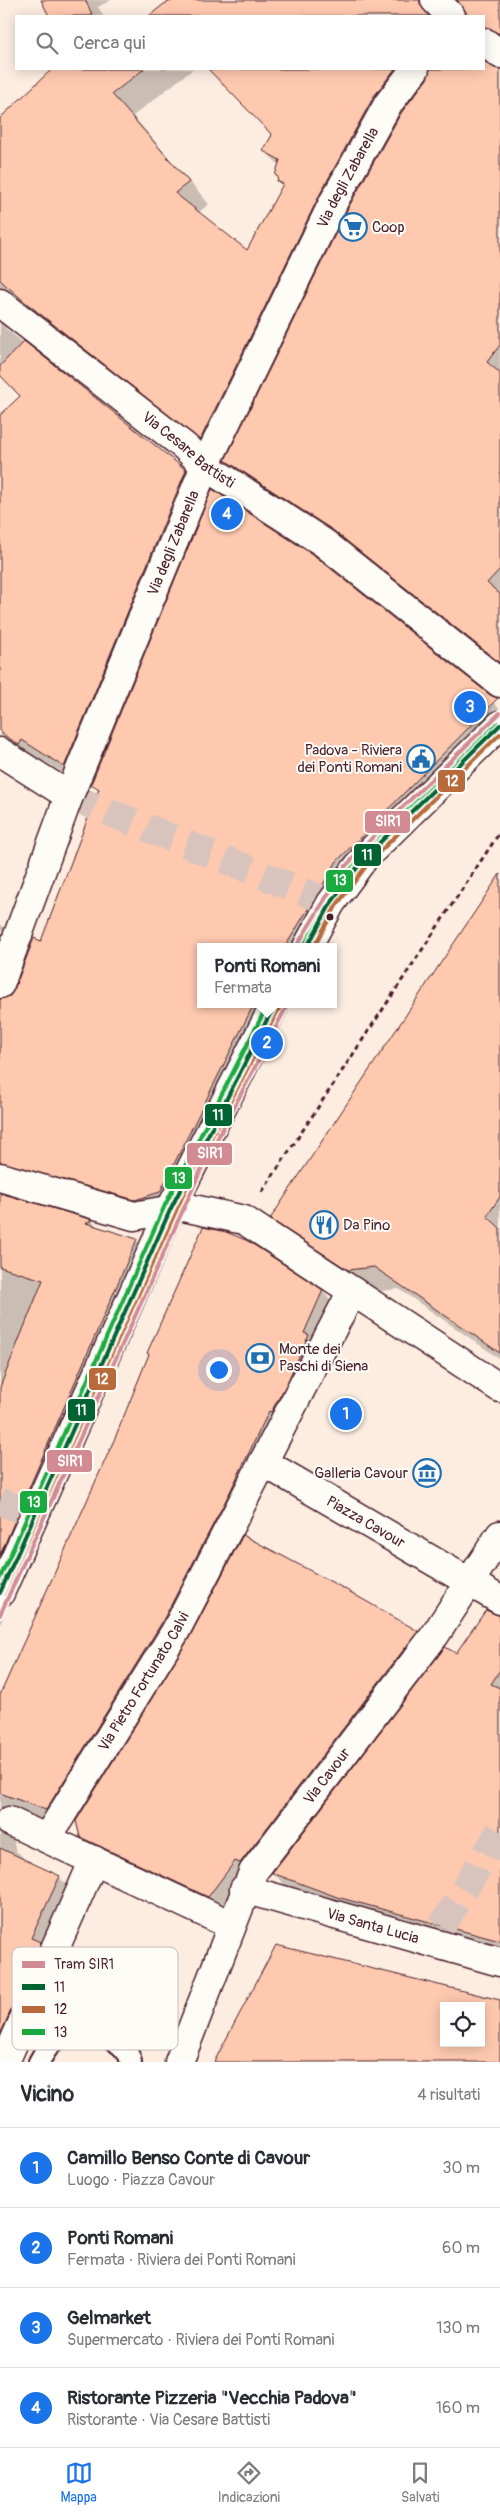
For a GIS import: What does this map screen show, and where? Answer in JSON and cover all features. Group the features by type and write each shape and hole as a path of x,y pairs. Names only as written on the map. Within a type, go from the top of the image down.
{"street":[{"path":"435,0 449,15"},
{"path":"485,43 500,54"},
{"name":"Via degli Zabarella","path":"0,984 69,796 205,466 293,273 388,104 415,70"},
{"name":"Via Cesare Battisti","path":"0,303 184,446 205,466 324,543 500,682"},
{"path":"309,943 331,903 365,857 500,725"},
{"path":"0,752 69,796"},
{"path":"0,1593 29,1514 172,1208 273,1008"},
{"path":"0,1177 134,1216 184,1207 244,1220 500,1388"},
{"path":"263,1462 343,1284"},
{"name":"Via Pietro Fortunato Calvi","path":"47,1838 174,1632 263,1462"},
{"name":"Piazza Cavour","path":"263,1462 487,1592"},
{"path":"487,1592 500,1535"},
{"name":"Via Cavour","path":"179,2062 252,1872 435,1635 487,1592"},
{"path":"9,1821 231,1925"},
{"path":"49,1947 85,1855"},
{"name":"Via Santa Lucia","path":"244,1889 437,1935 500,1962"},
{"path":"5,2062 12,2044"}],"lane":[{"path":"38,2062 45,2050"},
{"path":"126,2050 129,2053 131,2062"}],"path":[{"path":"244,1220 500,832"}],"building":[{"path":"41,0 85,0 92,15 48,15"},
{"path":"174,0 420,0 420,4 428,15 150,15 164,4"},
{"path":"457,0 500,0 500,34 485,27 485,15 466,15 466,12"},
{"path":"485,62 500,69 500,345 487,362 500,373 500,569 487,583 500,594 500,663 334,531 225,460 348,208 401,113 427,79 430,70 485,70"},
{"path":"51,70 143,70 112,94 189,182 175,193 247,250 283,184 277,181 278,177 275,175 280,160 263,151 272,135 209,70 394,70 374,96 320,194 200,440 25,302 0,280 0,118"},
{"path":"24,341 186,470 64,767 22,740 19,745 0,732 0,415 20,396 0,375 0,366"},
{"path":"212,489 315,556 490,695 498,698 337,861 287,943 197,943 197,1008 252,1008 160,1192 135,1200 0,1162 0,999 10,996 14,990 34,938 41,941 99,789 91,784"},
{"path":"500,874 500,1197 487,1216 500,1228 500,1353 374,1267 348,1270 270,1219"},
{"path":"0,1193 93,1220 86,1223 137,1239 0,1555 0,1387 43,1280 0,1267"},
{"path":"203,1227 226,1232 248,1241 323,1290 304,1333 309,1335 285,1387 271,1412 269,1411 228,1496 161,1624 46,1810 0,1793 0,1695 115,1438 149,1354 147,1353"},
{"path":"243,1535 343,1588 418,1631 240,1863 235,1861 208,1897 80,1837 76,1821 188,1640"},
{"path":"486,1610 500,1616 500,1670 491,1684 500,1688 500,1941 337,1897 272,1873 445,1647 456,1653"},
{"path":"0,1848 60,1876 31,1938 41,1942 39,1947 12,1947 12,2008 0,2035"},
{"path":"276,1945 500,2000 500,2062 214,2062"}],"tunnel":[{"path":"69,796 331,903"},
{"path":"0,1501 23,1511"},
{"path":"442,1926 500,1831"}],"tram line":[{"name":"SIR1","path":"298,943 344,868 382,827 500,713"},
{"name":"SIR1","path":"0,1615 201,1170 286,1008"}],"transit line":[{"name":"13","path":"303,943 326,899 360,853 496,721"},
{"name":"11","path":"309,943 331,903 365,857 500,725"},
{"name":"12","path":"316,943 336,906 370,861 500,734"},
{"name":"13","path":"0,1578 165,1205 266,1008"},
{"name":"11","path":"0,1593 171,1208 273,1008"},
{"name":"12","path":"6,1596 177,1211 280,1008"}],"place":[{"name":"Coop","path":"353,227"},
{"name":"Ristorante Pizzeria \"Vecchia Padova\"","path":"227,514"},
{"name":"Gelmarket","path":"470,707"},
{"name":"Padova - Riviera dei Ponti Romani","path":"421,759"},
{"name":"Ponti Romani","path":"267,1043"},
{"name":"Da Pino","path":"324,1225"},
{"name":"Monte dei Paschi di Siena","path":"260,1358"},
{"name":"Camillo Benso Conte di Cavour","path":"346,1414"},
{"name":"Galleria Cavour","path":"427,1473"}]}
